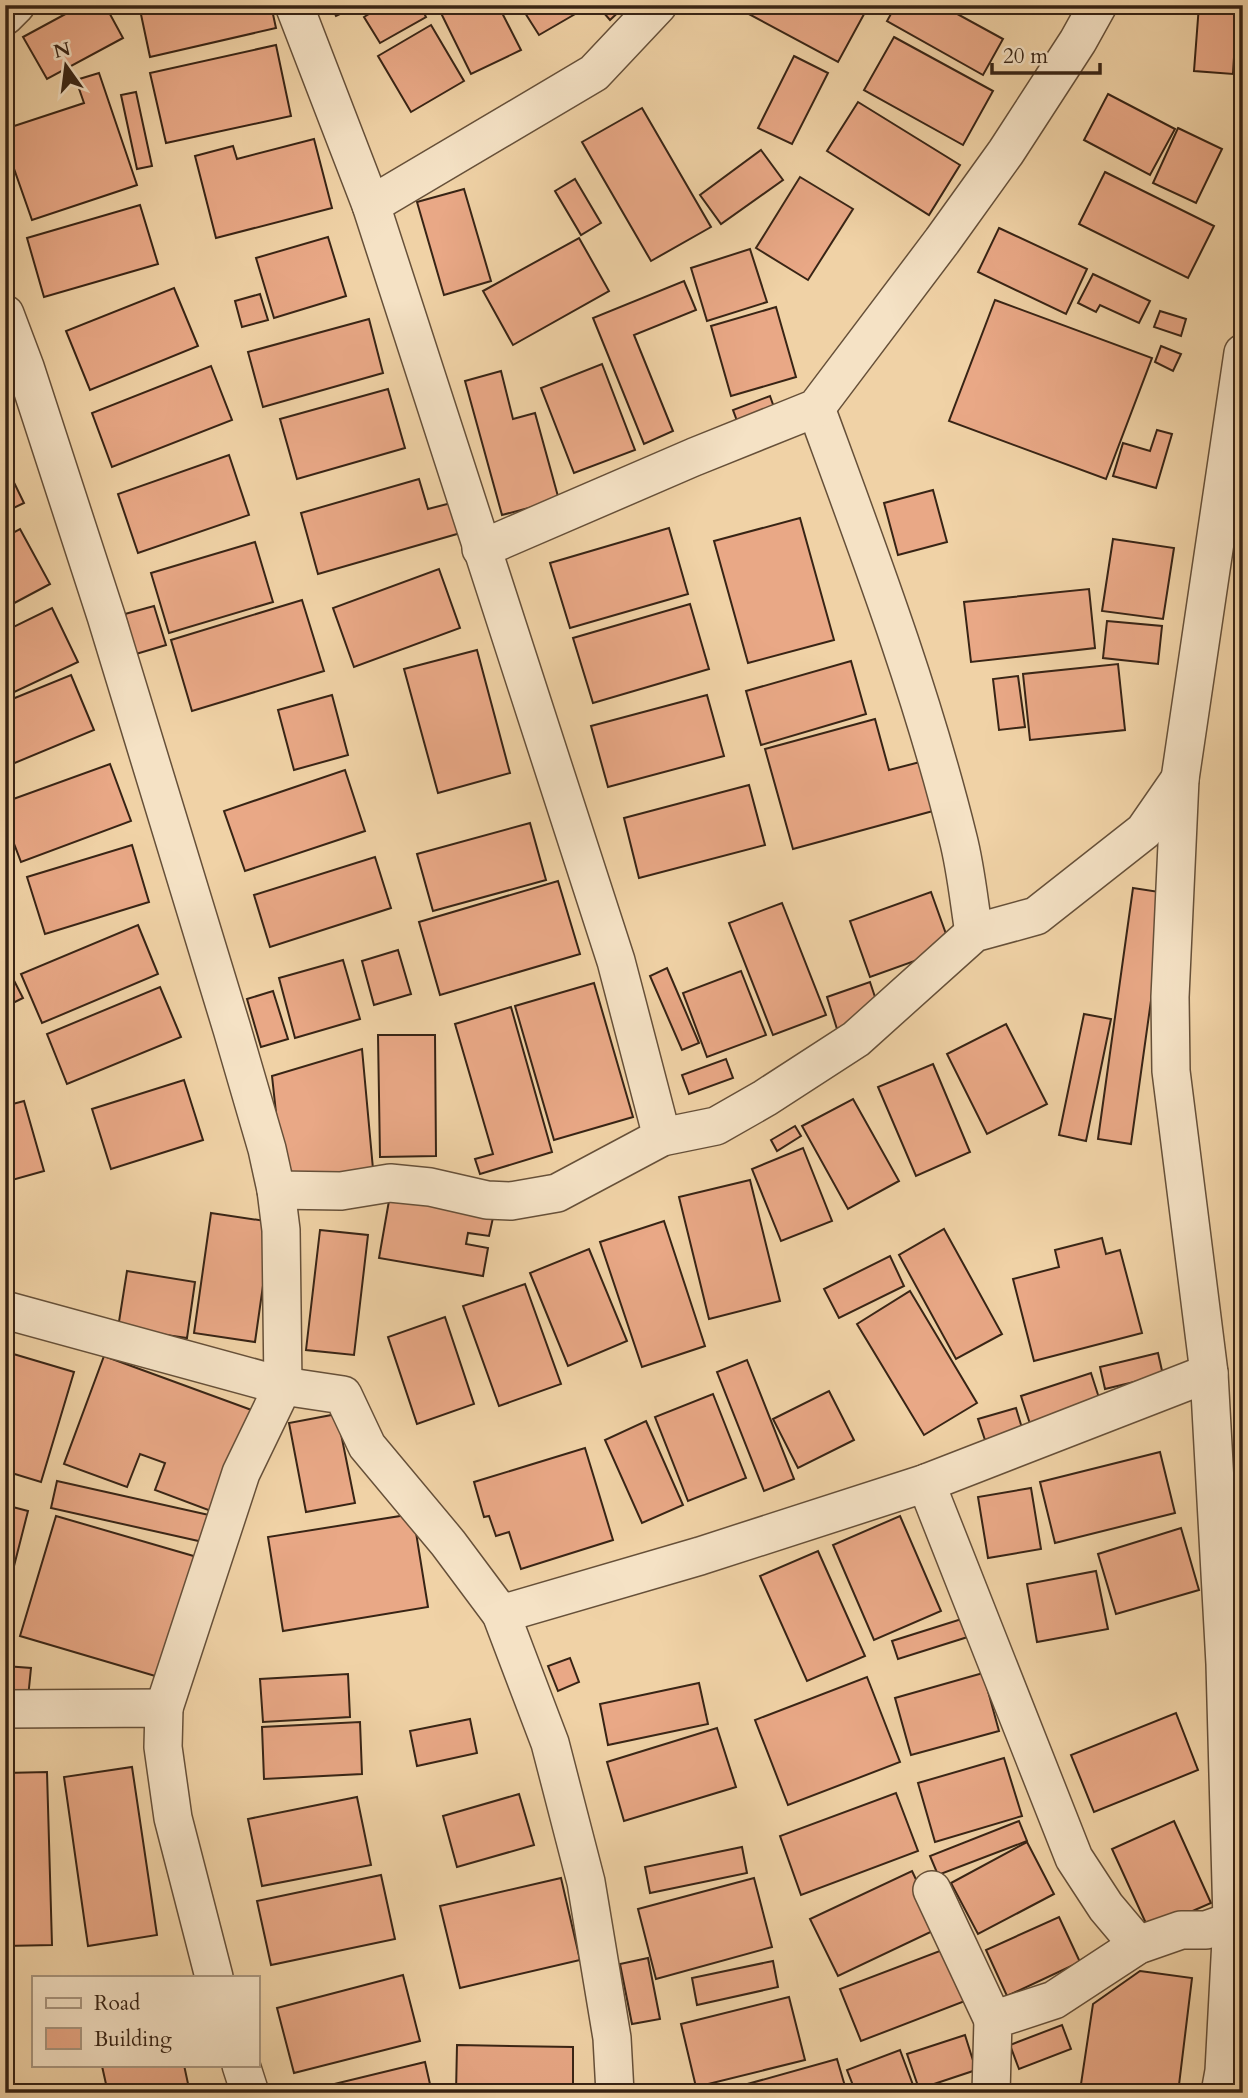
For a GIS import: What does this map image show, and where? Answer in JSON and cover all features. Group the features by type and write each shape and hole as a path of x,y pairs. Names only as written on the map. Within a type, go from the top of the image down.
{"street":[{"path":"5,16 16,5"},
{"path":"294,5 371,205 616,961 662,1137"},
{"path":"371,205 594,73 658,5"},
{"path":"481,549 694,457 816,408 943,241 1006,152 1078,41 1098,5"},
{"path":"5,314 25,367 110,629 240,1056 267,1149 281,1230 283,1386 241,1472 164,1708 163,1747 173,1818 214,1976"},
{"path":"1220,2093 1237,1924 1225,1664 1229,1502 1209,1373 1171,1071 1170,997 1180,779 1232,499 1243,353"},
{"path":"816,408 878,577 933,744 959,841 974,933"},
{"path":"275,1190 341,1191 390,1182 430,1187 487,1200 511,1201 557,1193 662,1137 716,1126 856,1039 974,933 1036,916 1144,831 1180,779"},
{"path":"5,1310 283,1386 343,1395 367,1446 448,1543 501,1614 550,1742 586,1882 612,2038 615,2093"},
{"path":"501,1614 700,1556 926,1483 1209,1373"},
{"path":"926,1483 1074,1858 1106,1907 1138,1945"},
{"path":"5,1709 164,1708"},
{"path":"932,1890 993,2020 991,2093"},
{"path":"993,2020 1054,2000 1138,1945 1181,1930 1206,1930 1237,1924"},
{"path":"242,2066 250,2093"}],"building":[{"path":"82,5 105,5 123,38 47,79 23,37"},
{"path":"139,5 271,5 276,28 150,57"},
{"path":"331,5 359,5 336,16"},
{"path":"384,5 420,5 426,17 380,43 364,17"},
{"path":"437,5 498,5 521,50 471,74"},
{"path":"520,5 589,5 589,6 539,35"},
{"path":"597,5 626,5 610,20"},
{"path":"748,5 869,5 838,62 745,12"},
{"path":"896,5 941,5 1003,39 983,75 887,21"},
{"path":"1199,5 1237,7 1233,74 1194,71"},
{"path":"431,25 464,81 411,112 378,56"},
{"path":"894,37 993,91 963,145 864,90"},
{"path":"276,45 291,116 166,143 150,73"},
{"path":"794,56 828,73 792,144 758,128"},
{"path":"99,73 137,185 32,220 5,143 5,129 84,103 76,80"},
{"path":"136,92 152,166 137,169 121,95"},
{"path":"1108,94 1175,129 1150,175 1084,140"},
{"path":"858,102 960,165 929,215 827,151"},
{"path":"642,108 711,227 651,261 582,142"},
{"path":"1178,128 1222,149 1196,203 1153,183"},
{"path":"314,139 332,208 216,238 195,156 233,146 237,159"},
{"path":"761,150 783,180 721,224 700,195"},
{"path":"1105,172 1214,226 1188,278 1079,224"},
{"path":"800,177 853,209 808,280 756,248"},
{"path":"575,179 601,223 581,235 555,191"},
{"path":"464,189 491,281 444,295 417,202"},
{"path":"140,205 158,264 44,297 27,238"},
{"path":"999,228 1087,269 1066,314 978,272"},
{"path":"328,237 346,296 274,318 256,258"},
{"path":"579,238 609,291 513,345 483,291"},
{"path":"750,249 767,302 707,321 691,268"},
{"path":"1093,274 1150,301 1139,323 1100,305 1096,312 1078,303"},
{"path":"684,281 696,310 634,335 673,431 644,444 593,318"},
{"path":"174,288 198,346 90,390 66,331"},
{"path":"260,294 268,320 242,327 235,301"},
{"path":"995,300 1152,358 1106,479 949,421"},
{"path":"776,307 796,377 731,396 711,326"},
{"path":"1160,311 1186,319 1181,336 1154,327"},
{"path":"369,319 383,373 263,407 248,352"},
{"path":"1161,346 1181,354 1173,371 1155,362"},
{"path":"602,364 635,450 574,473 541,388"},
{"path":"211,366 232,420 112,467 92,413"},
{"path":"501,371 513,419 535,413 559,500 502,515 465,381"},
{"path":"388,389 405,448 297,479 280,419"},
{"path":"770,396 777,416 740,429 733,410"},
{"path":"1157,430 1172,434 1156,488 1113,476 1123,443 1150,451"},
{"path":"229,455 249,515 138,553 118,494"},
{"path":"5,464 24,503 5,512"},
{"path":"419,479 428,509 455,502 464,532 318,574 301,513"},
{"path":"933,490 947,542 898,555 884,503"},
{"path":"800,518 834,640 748,663 714,541"},
{"path":"669,528 688,594 570,628 550,563"},
{"path":"20,529 50,584 5,608 5,537"},
{"path":"1113,539 1174,548 1163,619 1102,611"},
{"path":"255,542 273,602 169,633 151,573"},
{"path":"439,569 460,628 354,667 333,608"},
{"path":"1089,589 1095,648 971,662 964,602"},
{"path":"302,600 324,671 192,711 171,640"},
{"path":"690,604 709,669 593,703 573,638"},
{"path":"154,606 166,645 136,654 125,614"},
{"path":"52,608 78,662 8,695 5,689 5,631"},
{"path":"1107,621 1162,626 1158,664 1103,658"},
{"path":"477,650 510,773 438,793 404,669"},
{"path":"851,661 866,714 761,745 746,691"},
{"path":"1118,664 1125,730 1030,740 1023,674"},
{"path":"71,675 94,730 5,767 5,702"},
{"path":"1018,676 1025,727 999,730 993,679"},
{"path":"332,695 348,755 294,770 278,710"},
{"path":"707,695 724,756 608,787 591,726"},
{"path":"875,719 889,770 920,762 933,811 793,849 765,749"},
{"path":"110,764 131,821 21,862 5,820 5,802"},
{"path":"345,770 365,831 245,871 224,811"},
{"path":"749,785 765,845 639,878 624,818"},
{"path":"530,823 546,880 433,911 417,854"},
{"path":"132,845 149,902 45,934 27,877"},
{"path":"375,857 391,908 270,947 254,895"},
{"path":"558,881 580,954 440,995 419,922"},
{"path":"1133,888 1166,893 1131,1144 1098,1139"},
{"path":"931,892 951,948 870,977 850,921"},
{"path":"782,903 826,1015 773,1035 729,923"},
{"path":"138,925 158,974 42,1023 21,974"},
{"path":"398,950 411,994 374,1005 362,961"},
{"path":"343,960 360,1019 295,1038 279,978"},
{"path":"5,963 23,998 5,1007"},
{"path":"667,968 699,1043 682,1050 650,976"},
{"path":"741,971 766,1035 707,1057 683,993"},
{"path":"870,982 881,1015 837,1029 827,997"},
{"path":"594,983 633,1117 554,1140 515,1006"},
{"path":"160,987 181,1037 67,1084 47,1034"},
{"path":"273,991 288,1039 261,1047 247,999"},
{"path":"511,1007 552,1152 480,1174 475,1159 493,1154 455,1024"},
{"path":"1084,1014 1111,1019 1086,1141 1059,1135"},
{"path":"1006,1024 1047,1104 987,1134 947,1054"},
{"path":"378,1035 435,1035 436,1156 380,1157"},
{"path":"362,1049 373,1169 284,1186 272,1076"},
{"path":"726,1059 733,1078 689,1094 682,1075"},
{"path":"933,1064 970,1152 916,1176 878,1087"},
{"path":"184,1080 203,1140 111,1169 92,1109"},
{"path":"853,1099 899,1181 848,1209 802,1126"},
{"path":"24,1101 44,1171 5,1182 5,1106"},
{"path":"795,1126 801,1136 777,1151 771,1140"},
{"path":"803,1148 832,1221 781,1241 752,1169"},
{"path":"750,1180 780,1301 709,1319 679,1197"},
{"path":"390,1195 494,1213 489,1236 468,1233 466,1244 488,1248 483,1276 379,1258"},
{"path":"211,1213 272,1222 255,1342 194,1333"},
{"path":"664,1221 705,1346 642,1367 600,1242"},
{"path":"944,1229 1002,1334 956,1359 899,1255"},
{"path":"320,1230 368,1235 354,1355 306,1350"},
{"path":"1102,1238 1106,1254 1120,1250 1142,1333 1034,1361 1013,1279 1059,1267 1055,1250"},
{"path":"589,1249 627,1341 568,1366 530,1273"},
{"path":"890,1256 904,1286 839,1318 824,1289"},
{"path":"127,1271 195,1282 187,1338 118,1328"},
{"path":"525,1284 561,1384 499,1406 463,1306"},
{"path":"910,1291 977,1403 924,1435 857,1324"},
{"path":"445,1317 474,1404 417,1424 388,1337"},
{"path":"10,1353 74,1372 41,1482 5,1471 5,1368"},
{"path":"1158,1353 1163,1375 1105,1389 1100,1367"},
{"path":"104,1356 257,1412 219,1514 155,1490 165,1463 140,1454 127,1487 64,1464"},
{"path":"747,1360 794,1479 764,1491 717,1372"},
{"path":"1091,1373 1101,1404 1031,1427 1021,1396"},
{"path":"829,1391 854,1440 798,1468 773,1419"},
{"path":"713,1394 746,1478 688,1501 655,1417"},
{"path":"1016,1408 1022,1428 985,1440 978,1419"},
{"path":"337,1414 355,1503 306,1512 289,1423"},
{"path":"646,1421 683,1505 642,1523 605,1440"},
{"path":"585,1448 613,1540 521,1569 509,1532 496,1536 489,1516 484,1517 474,1482"},
{"path":"1160,1452 1175,1513 1055,1543 1040,1482"},
{"path":"57,1481 209,1515 203,1542 51,1508"},
{"path":"1031,1488 1041,1549 988,1558 978,1497"},
{"path":"5,1505 28,1511 12,1574 5,1573"},
{"path":"413,1514 428,1607 283,1631 268,1537"},
{"path":"56,1516 197,1557 162,1678 20,1636"},
{"path":"900,1516 941,1611 874,1640 833,1545"},
{"path":"1181,1528 1199,1590 1116,1614 1098,1554"},
{"path":"818,1551 865,1656 807,1681 760,1576"},
{"path":"1096,1571 1108,1629 1037,1642 1027,1584"},
{"path":"968,1617 974,1635 898,1659 892,1641"},
{"path":"570,1658 579,1682 558,1691 548,1666"},
{"path":"5,1666 31,1668 27,1708 5,1706"},
{"path":"983,1673 999,1731 911,1755 895,1698"},
{"path":"348,1674 350,1717 263,1722 260,1679"},
{"path":"867,1677 900,1762 788,1805 755,1720"},
{"path":"699,1683 708,1724 608,1745 600,1704"},
{"path":"1176,1713 1198,1770 1094,1812 1071,1755"},
{"path":"470,1719 477,1753 417,1766 410,1731"},
{"path":"360,1722 362,1774 264,1779 262,1727"},
{"path":"717,1728 736,1787 624,1821 607,1762"},
{"path":"1004,1758 1022,1816 935,1842 918,1783"},
{"path":"132,1767 157,1935 88,1946 64,1777"},
{"path":"47,1772 52,1945 5,1946 5,1773"},
{"path":"896,1793 918,1851 801,1895 780,1836"},
{"path":"519,1794 534,1845 457,1867 443,1816"},
{"path":"357,1797 371,1865 262,1886 248,1819"},
{"path":"1019,1821 1027,1841 938,1875 930,1856"},
{"path":"1174,1821 1211,1903 1149,1930 1112,1849"},
{"path":"1027,1842 1054,1894 978,1934 951,1883"},
{"path":"742,1847 747,1873 650,1893 645,1867"},
{"path":"912,1871 939,1928 838,1976 810,1919"},
{"path":"381,1875 395,1939 271,1965 257,1901"},
{"path":"561,1878 580,1960 460,1988 440,1906"},
{"path":"754,1878 772,1947 656,1979 638,1909"},
{"path":"1059,1917 1080,1962 1007,1996 986,1950"},
{"path":"945,1949 965,2001 861,2041 840,1989"},
{"path":"648,1958 660,2019 632,2024 620,1964"},
{"path":"773,1961 778,1987 697,2005 692,1978"},
{"path":"1140,1971 1192,1978 1178,2093 1081,2084 1093,2004"},
{"path":"403,1975 420,2041 294,2073 277,2008"},
{"path":"789,1997 805,2060 696,2087 681,2024"},
{"path":"1062,2025 1071,2049 1019,2069 1010,2045"},
{"path":"965,2035 976,2070 919,2089 907,2054"},
{"path":"457,2045 573,2047 573,2093 456,2093"},
{"path":"900,2050 916,2093 856,2093 847,2070"},
{"path":"837,2059 847,2093 727,2093 726,2090"},
{"path":"425,2062 432,2093 327,2093 326,2086"},
{"path":"102,2066 184,2066 190,2093 108,2093"}]}
